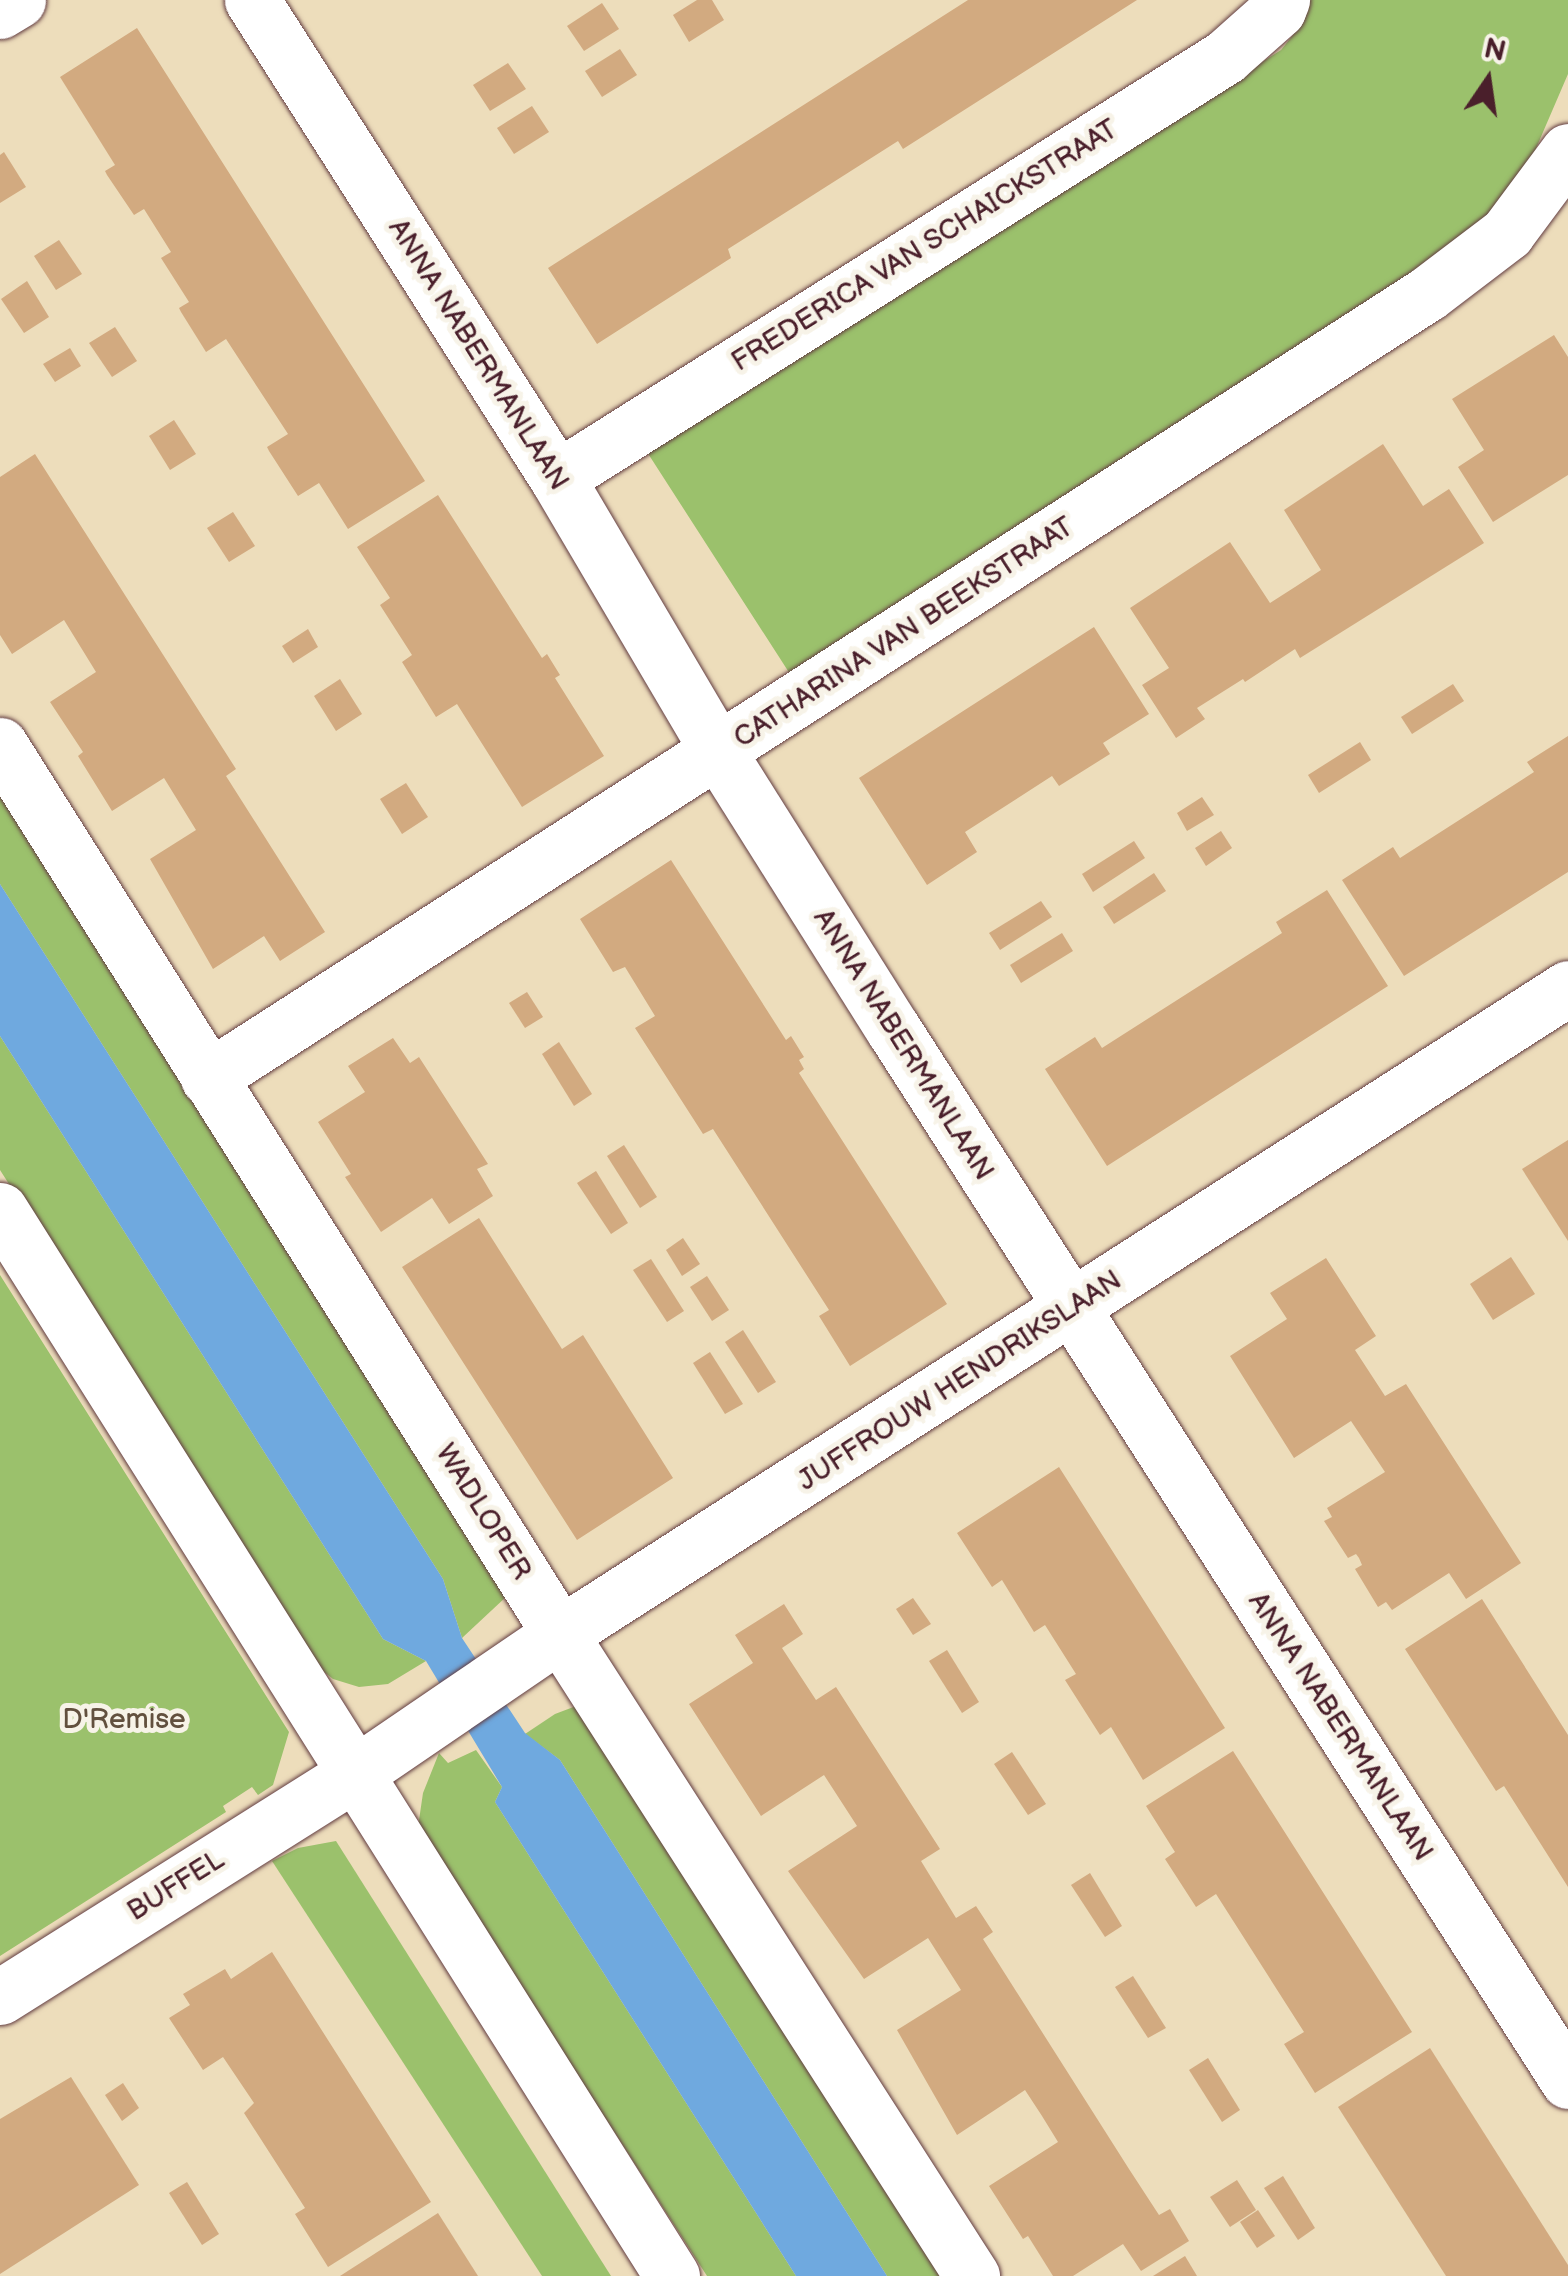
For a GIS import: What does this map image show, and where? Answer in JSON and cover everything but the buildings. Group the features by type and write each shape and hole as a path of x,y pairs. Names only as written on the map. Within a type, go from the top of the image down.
{"street":[{"path":"0,11 18,0"},
{"name":"ANNA NABERMANLAAN","path":"252,0 557,478 719,753 1568,2081"},
{"name":"FREDERICA VAN SCHAICKSTRAAT","path":"557,478 1225,57 1278,10 1282,0"},
{"name":"CATHARINA VAN BEEKSTRAAT","path":"208,1078 1428,294 1506,233 1568,151"},
{"name":"WADLOPER","path":"0,745 560,1634 972,2276"},
{"name":"JUFFROUW HENDRIKSLAAN","path":"353,1775 560,1634 1072,1310 1568,988"},
{"path":"0,1210 672,2276"},
{"name":"BUFFEL","path":"0,1998 353,1775"}],"green space":[{"path":"1308,0 1568,0 1568,74 1509,211 790,674 647,452 1281,50 1293,35"},
{"path":"0,790 507,1596 462,1638 443,1579 0,884"},
{"path":"0,1036 383,1639 426,1661 388,1684 359,1687 333,1679 318,1667 0,1170"},
{"name":"D'Remise","path":"0,1275 289,1732 273,1785 258,1795 252,1787 223,1806 226,1812 0,1956"},
{"path":"584,1703 950,2276 887,2276 560,1760 525,1734 555,1714"},
{"path":"476,1750 502,1787 495,1802 796,2276 707,2276 418,1827 423,1793 439,1753 448,1763"},
{"path":"336,1841 611,2276 542,2276 272,1861 298,1848"}],"water":[{"path":"0,884 443,1579 462,1638 525,1733 560,1760 887,2276 796,2276 495,1802 502,1787 426,1661 383,1639 0,1036"}]}
